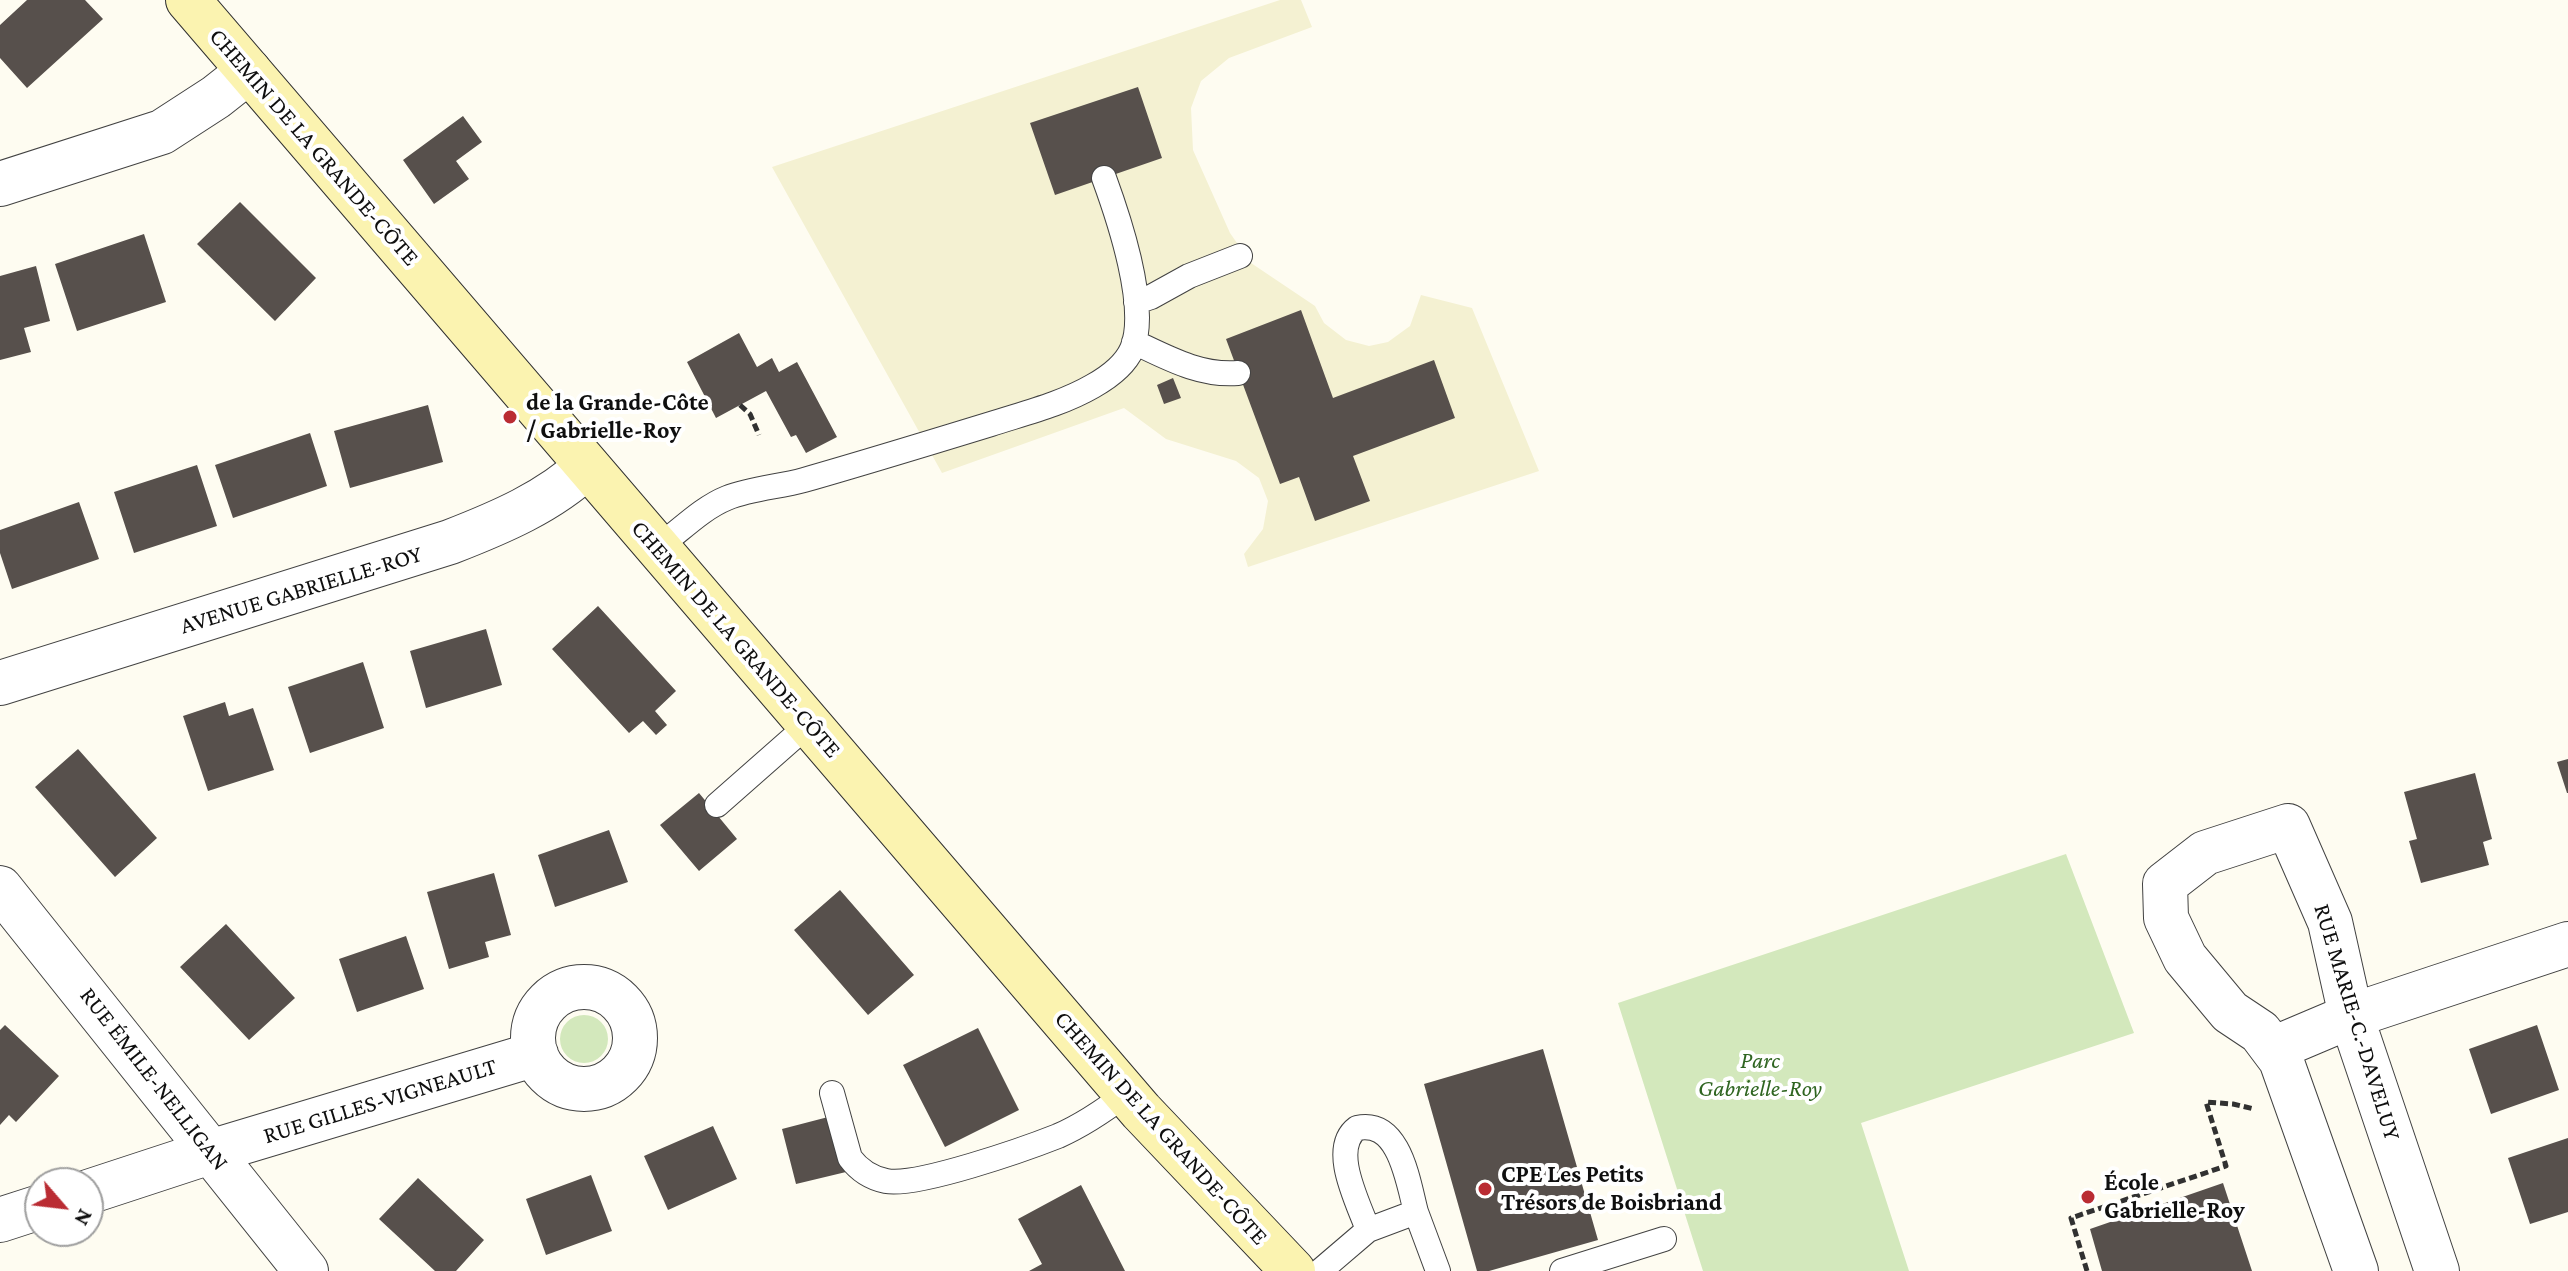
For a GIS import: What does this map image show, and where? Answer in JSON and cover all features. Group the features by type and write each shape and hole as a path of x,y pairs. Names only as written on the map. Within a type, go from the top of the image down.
{"main road":[{"name":"CHEMIN DE LA GRANDE-CÔTE","path":"188,0 1126,1094 1293,1271"}],"street":[{"path":"0,184 162,132 249,71"},
{"name":"AVENUE GABRIELLE-ROY","path":"0,683 450,542 514,515 555,491 587,466"},
{"name":"RUE MARIE-C.-DAVELUY","path":"2356,1271 2281,1060 2260,1032 2230,1012 2185,958 2166,918 2165,884 2205,853 2288,826 2330,922 2351,1016 2437,1271"},
{"name":"RUE ÉMILE-NELLIGAN","path":"0,888 306,1271"},
{"path":"2273,1049 2351,1016 2568,944"},
{"name":"RUE GILLES-VIGNEAULT","path":"104,1187 536,1054"},
{"path":"0,1220 24,1212"}],"lane":[{"path":"658,547 724,499 802,481 898,453 1072,396 1093,386 1124,363 1134,342 1139,319 1115,208 1104,178"},
{"path":"1136,302 1240,256"},
{"path":"1134,342 1180,364 1220,375 1238,373"},
{"path":"717,805 809,724"},
{"path":"832,1093 850,1158 857,1167 886,1181 943,1173 1057,1136 1095,1116 1126,1094"},
{"path":"1368,1230 1344,1157 1347,1139 1357,1128 1374,1129 1392,1142 1399,1153 1438,1271"},
{"path":"1320,1271 1368,1230 1416,1212"},
{"path":"1562,1271 1664,1239"}],"path":[{"path":"740,405 750,414 759,435"},
{"path":"2087,1271 2071,1218 2226,1166 2206,1102 2262,1111"}],"shaded area":[{"path":"1280,0 1301,0 1312,27 1229,58 1201,81 1191,108 1193,150 1230,233 1251,263 1315,306 1324,323 1346,340 1369,346 1388,342 1410,326 1421,295 1472,308 1539,471 1248,567 1244,554 1263,529 1268,501 1259,478 1236,461 1166,439 1124,408 942,473 772,167"}],"green space":[{"name":"Parc Gabrielle-Roy","path":"2066,854 2134,1033 1861,1123 1909,1271 1703,1271 1618,1003"},
{"path":"584,1015 601,1022 608,1039 601,1056 584,1063 567,1056 560,1039 567,1022"}],"building":[{"path":"27,0 85,0 103,19 27,88 0,58 0,25"},
{"path":"1138,87 1162,158 1055,195 1030,123"},
{"path":"463,116 482,142 456,161 469,179 434,204 403,160"},
{"path":"240,202 316,278 275,321 197,244"},
{"path":"144,234 166,302 77,331 55,264"},
{"path":"36,266 50,321 24,328 31,352 0,360 0,276"},
{"path":"1301,310 1333,398 1434,360 1455,418 1353,456 1370,501 1315,521 1299,477 1280,484 1226,339"},
{"path":"739,333 757,367 772,358 779,372 797,362 837,437 806,453 796,435 791,437 766,391 716,418 687,362"},
{"path":"1173,378 1181,398 1164,404 1157,385"},
{"path":"428,405 443,462 350,488 334,431"},
{"path":"310,433 327,486 233,518 215,465"},
{"path":"197,465 217,526 134,553 114,492"},
{"path":"79,502 99,559 12,589 0,553 0,530"},
{"path":"598,606 676,691 655,711 667,725 656,735 643,721 629,733 552,649"},
{"path":"486,629 502,685 426,708 410,651"},
{"path":"363,662 384,728 310,753 288,687"},
{"path":"225,702 229,716 253,708 274,770 208,791 183,716"},
{"path":"78,749 157,838 115,877 35,787"},
{"path":"2568,759 2568,793 2567,793 2557,762"},
{"path":"2475,773 2492,839 2483,842 2489,865 2421,883 2409,841 2417,839 2404,792"},
{"path":"699,793 737,839 699,871 660,825"},
{"path":"609,830 628,882 555,907 538,855"},
{"path":"494,873 511,935 485,942 489,957 449,969 427,892"},
{"path":"840,890 914,975 868,1015 794,930"},
{"path":"226,924 295,998 249,1040 180,967"},
{"path":"406,936 424,989 357,1012 339,959"},
{"path":"5,1025 59,1076 16,1122 9,1115 0,1125 0,1030"},
{"path":"2537,1025 2559,1090 2491,1114 2469,1049"},
{"path":"978,1028 1019,1110 945,1147 903,1065"},
{"path":"1543,1049 1598,1240 1489,1271 1477,1271 1424,1084"},
{"path":"832,1116 846,1172 796,1184 782,1129"},
{"path":"713,1126 737,1179 668,1210 644,1156"},
{"path":"2568,1138 2568,1212 2530,1224 2508,1158"},
{"path":"591,1175 612,1231 546,1255 526,1199"},
{"path":"418,1178 484,1240 456,1271 435,1271 379,1219"},
{"path":"2223,1183 2252,1271 2102,1271 2090,1229"},
{"path":"1081,1185 1125,1271 1029,1271 1042,1264 1018,1219"}],"place":[{"name":"de la Grande-Côte / Gabrielle-Roy","path":"510,417"},
{"name":"CPE Les Petits Trésors de Boisbriand","path":"1485,1189"},
{"name":"École Gabrielle-Roy","path":"2088,1197"}]}
